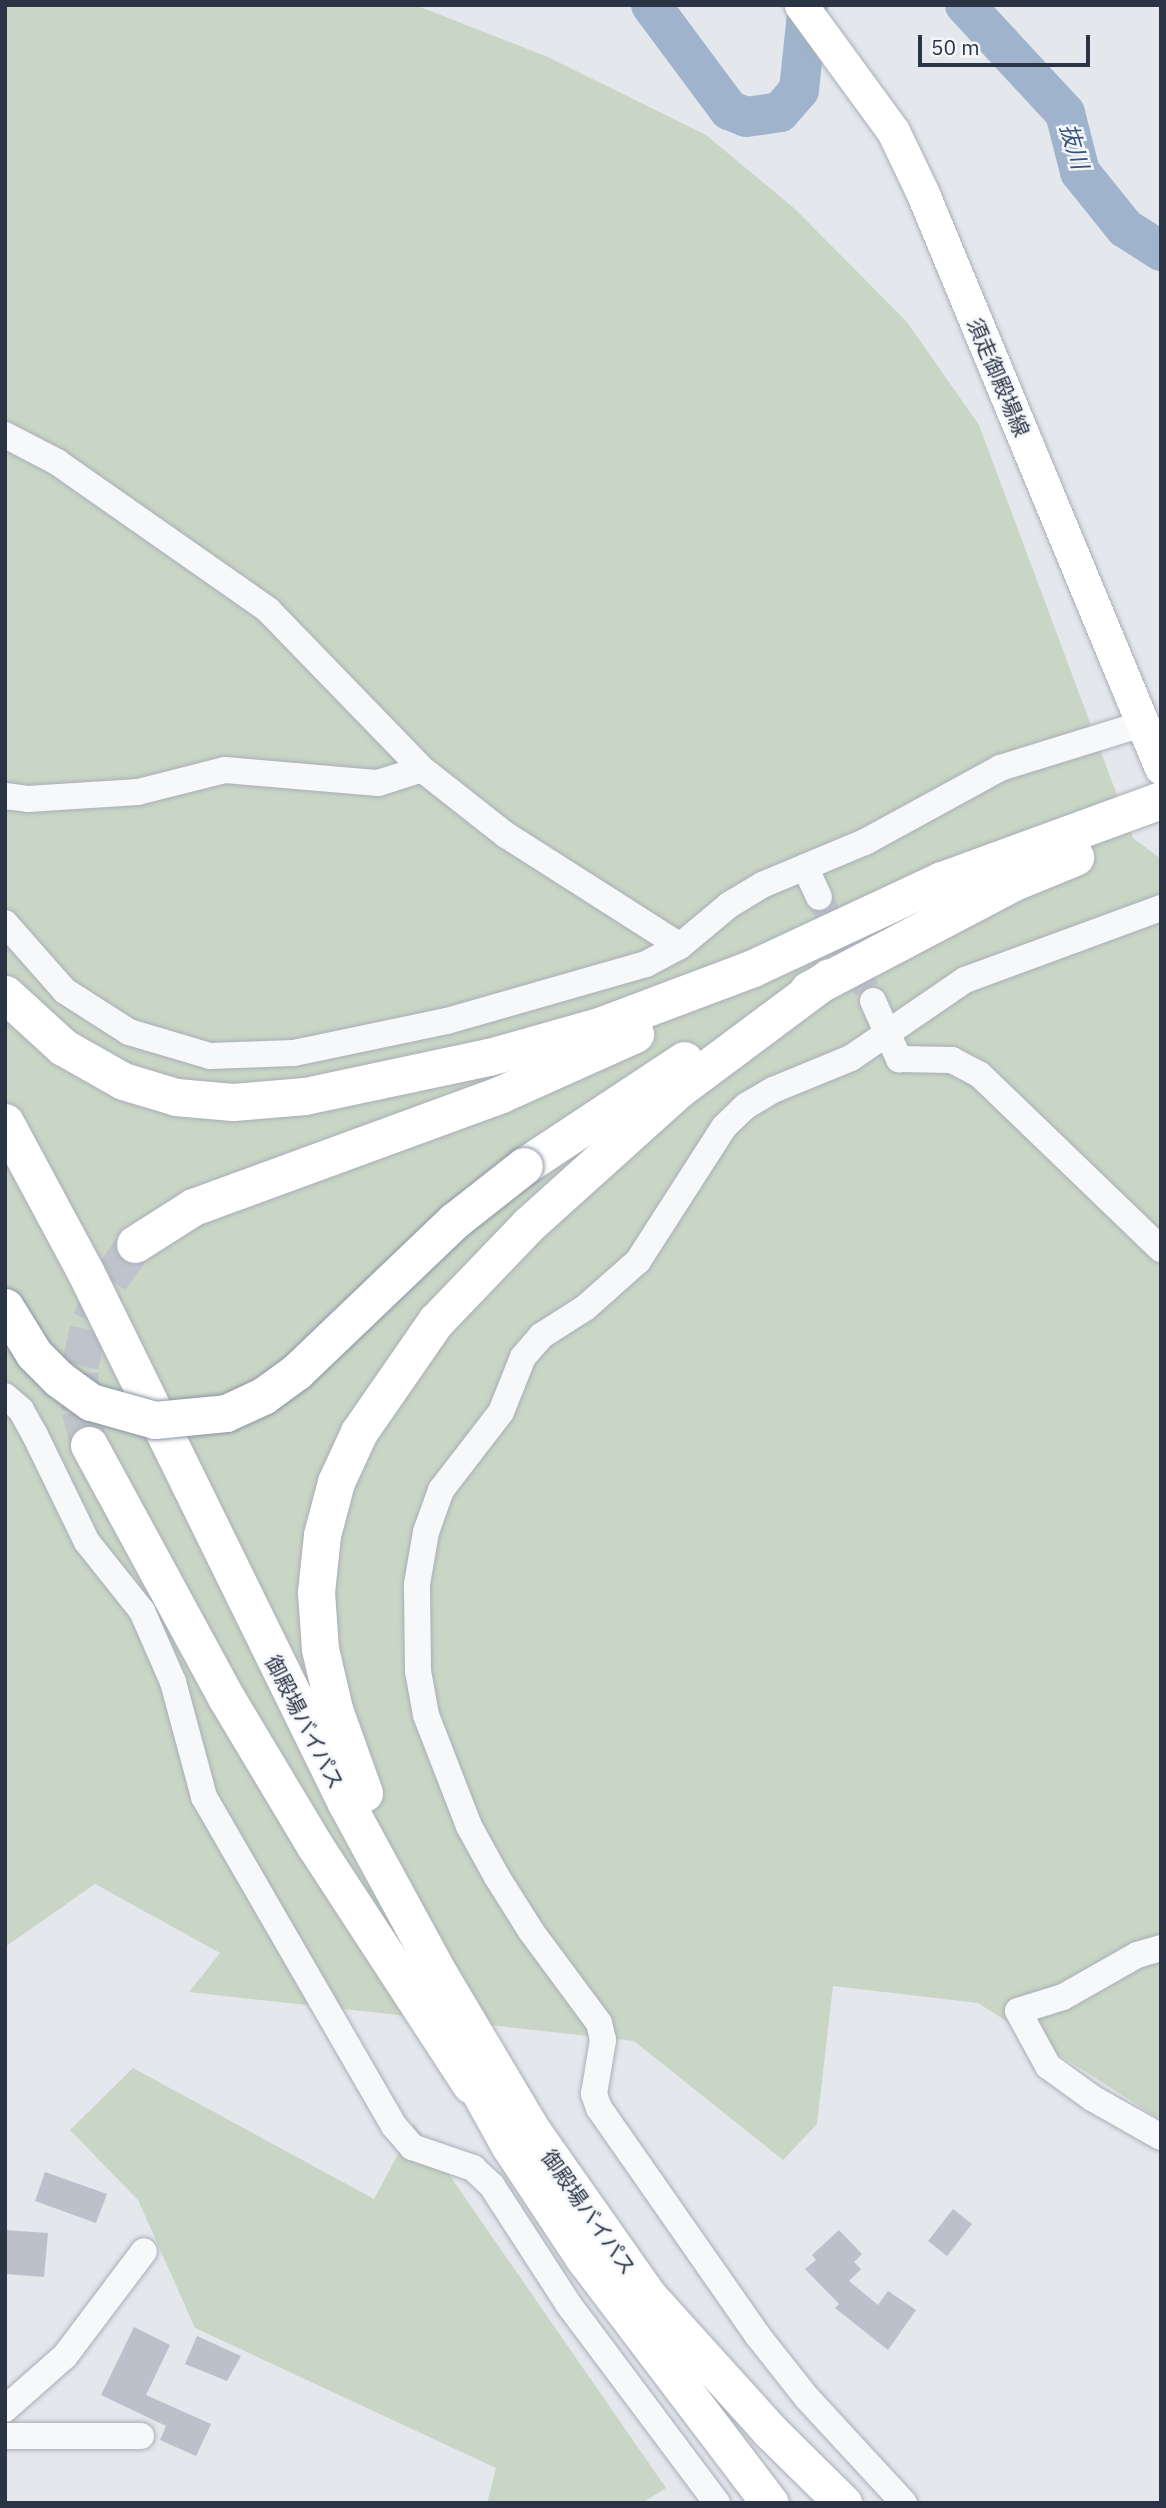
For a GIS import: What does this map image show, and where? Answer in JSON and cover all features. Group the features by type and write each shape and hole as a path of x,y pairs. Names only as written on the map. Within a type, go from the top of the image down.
{"highway":[{"path":"5,1307 34,1354 58,1379 91,1402 155,1420 226,1413 263,1396 296,1372 445,1229 524,1166 613,1104 829,977 1119,827 1161,800"},
{"path":"5,994 63,1047 123,1081 176,1097 233,1102 304,1096 489,1057 599,1026 716,983 942,880 1008,856 1119,827 1161,823"},
{"path":"135,1244 193,1207 394,1136 603,1049 1008,856"},
{"path":"521,2138 352,1763 320,1649 316,1592 326,1522 336,1482 353,1445 390,1382 482,1271 580,1175 679,1089 829,977"},
{"name":"御殿場バイパス","path":"5,1122 85,1271 346,1803 439,1974 521,2138"},
{"name":"御殿場バイパス","path":"5,1171 65,1280 339,1836 521,2138 643,2314"},
{"path":"89,1445 220,1687 302,1824 521,2138"},
{"path":"643,2314 770,2503"},
{"path":"643,2314 770,2431 843,2503"}],"main road":[{"name":"須走御殿場線","path":"802,6 893,131 923,194 1161,768"}],"street":[{"path":"5,435 57,462 268,610 422,769 506,835 680,946"},
{"path":"5,923 65,991 94,1012 169,1047 210,1056 294,1053 447,1021 623,972 680,946 729,905 762,885 865,842 1000,768 1142,724"},
{"path":"5,796 28,799 138,792 225,770 378,783 422,769"},
{"path":"805,867 819,897"},
{"path":"904,2503 857,2455 766,2346 598,2108 594,2094 603,2040 600,2023 531,1931 469,1826 426,1714 416,1630 426,1532 441,1490 501,1412 523,1357 541,1336 586,1308 638,1261 724,1127 746,1107 773,1090 850,1058 965,980 1161,908"},
{"path":"873,1001 899,1059 952,1060 980,1075 1161,1250"},
{"path":"5,1396 21,1410 88,1542 142,1611 173,1682 204,1797 394,2126 412,2147 472,2168 492,2186 569,2305 717,2503"},
{"path":"1161,1948 1137,1955 1063,1997 1018,2011 1048,2066 1092,2098 1161,2137"},
{"path":"5,2409 65,2356 144,2251"},
{"path":"5,2436 141,2436"}],"green space":[{"path":"5,5 415,5 548,57 706,135 795,209 907,322 979,425 1133,838 1161,859 1161,2120 978,2003 833,1986 817,2124 783,2160 634,2041 189,1992 220,1953 95,1884 5,1947"},
{"path":"133,2068 374,2199 414,2124 666,2488 642,2503 487,2503 496,2468 195,2328 138,2200 70,2130"}],"building":[{"path":"45,2172 107,2194 96,2223 35,2201"},
{"path":"953,2209 972,2224 947,2256 928,2241"},
{"path":"5,2230 48,2233 44,2277 5,2274"},
{"path":"839,2230 862,2254 854,2262 861,2269 849,2281 878,2305 888,2291 916,2310 888,2350 835,2308 839,2304 805,2269 816,2260 812,2255"},
{"path":"134,2327 170,2345 146,2395 211,2424 196,2456 160,2440 166,2426 101,2395"},
{"path":"197,2336 241,2356 227,2381 185,2364"}],"waterway":[{"name":"抜川","path":"651,5 729,110 746,117 780,112 799,90 808,5"},
{"name":"抜川","path":"965,5 1065,113 1080,172 1125,228 1161,251"}],"tunnel":[{"path":"819,897 873,1001"},
{"path":"89,1445 80,1410 80,1365 90,1321 110,1279 135,1244"}]}
